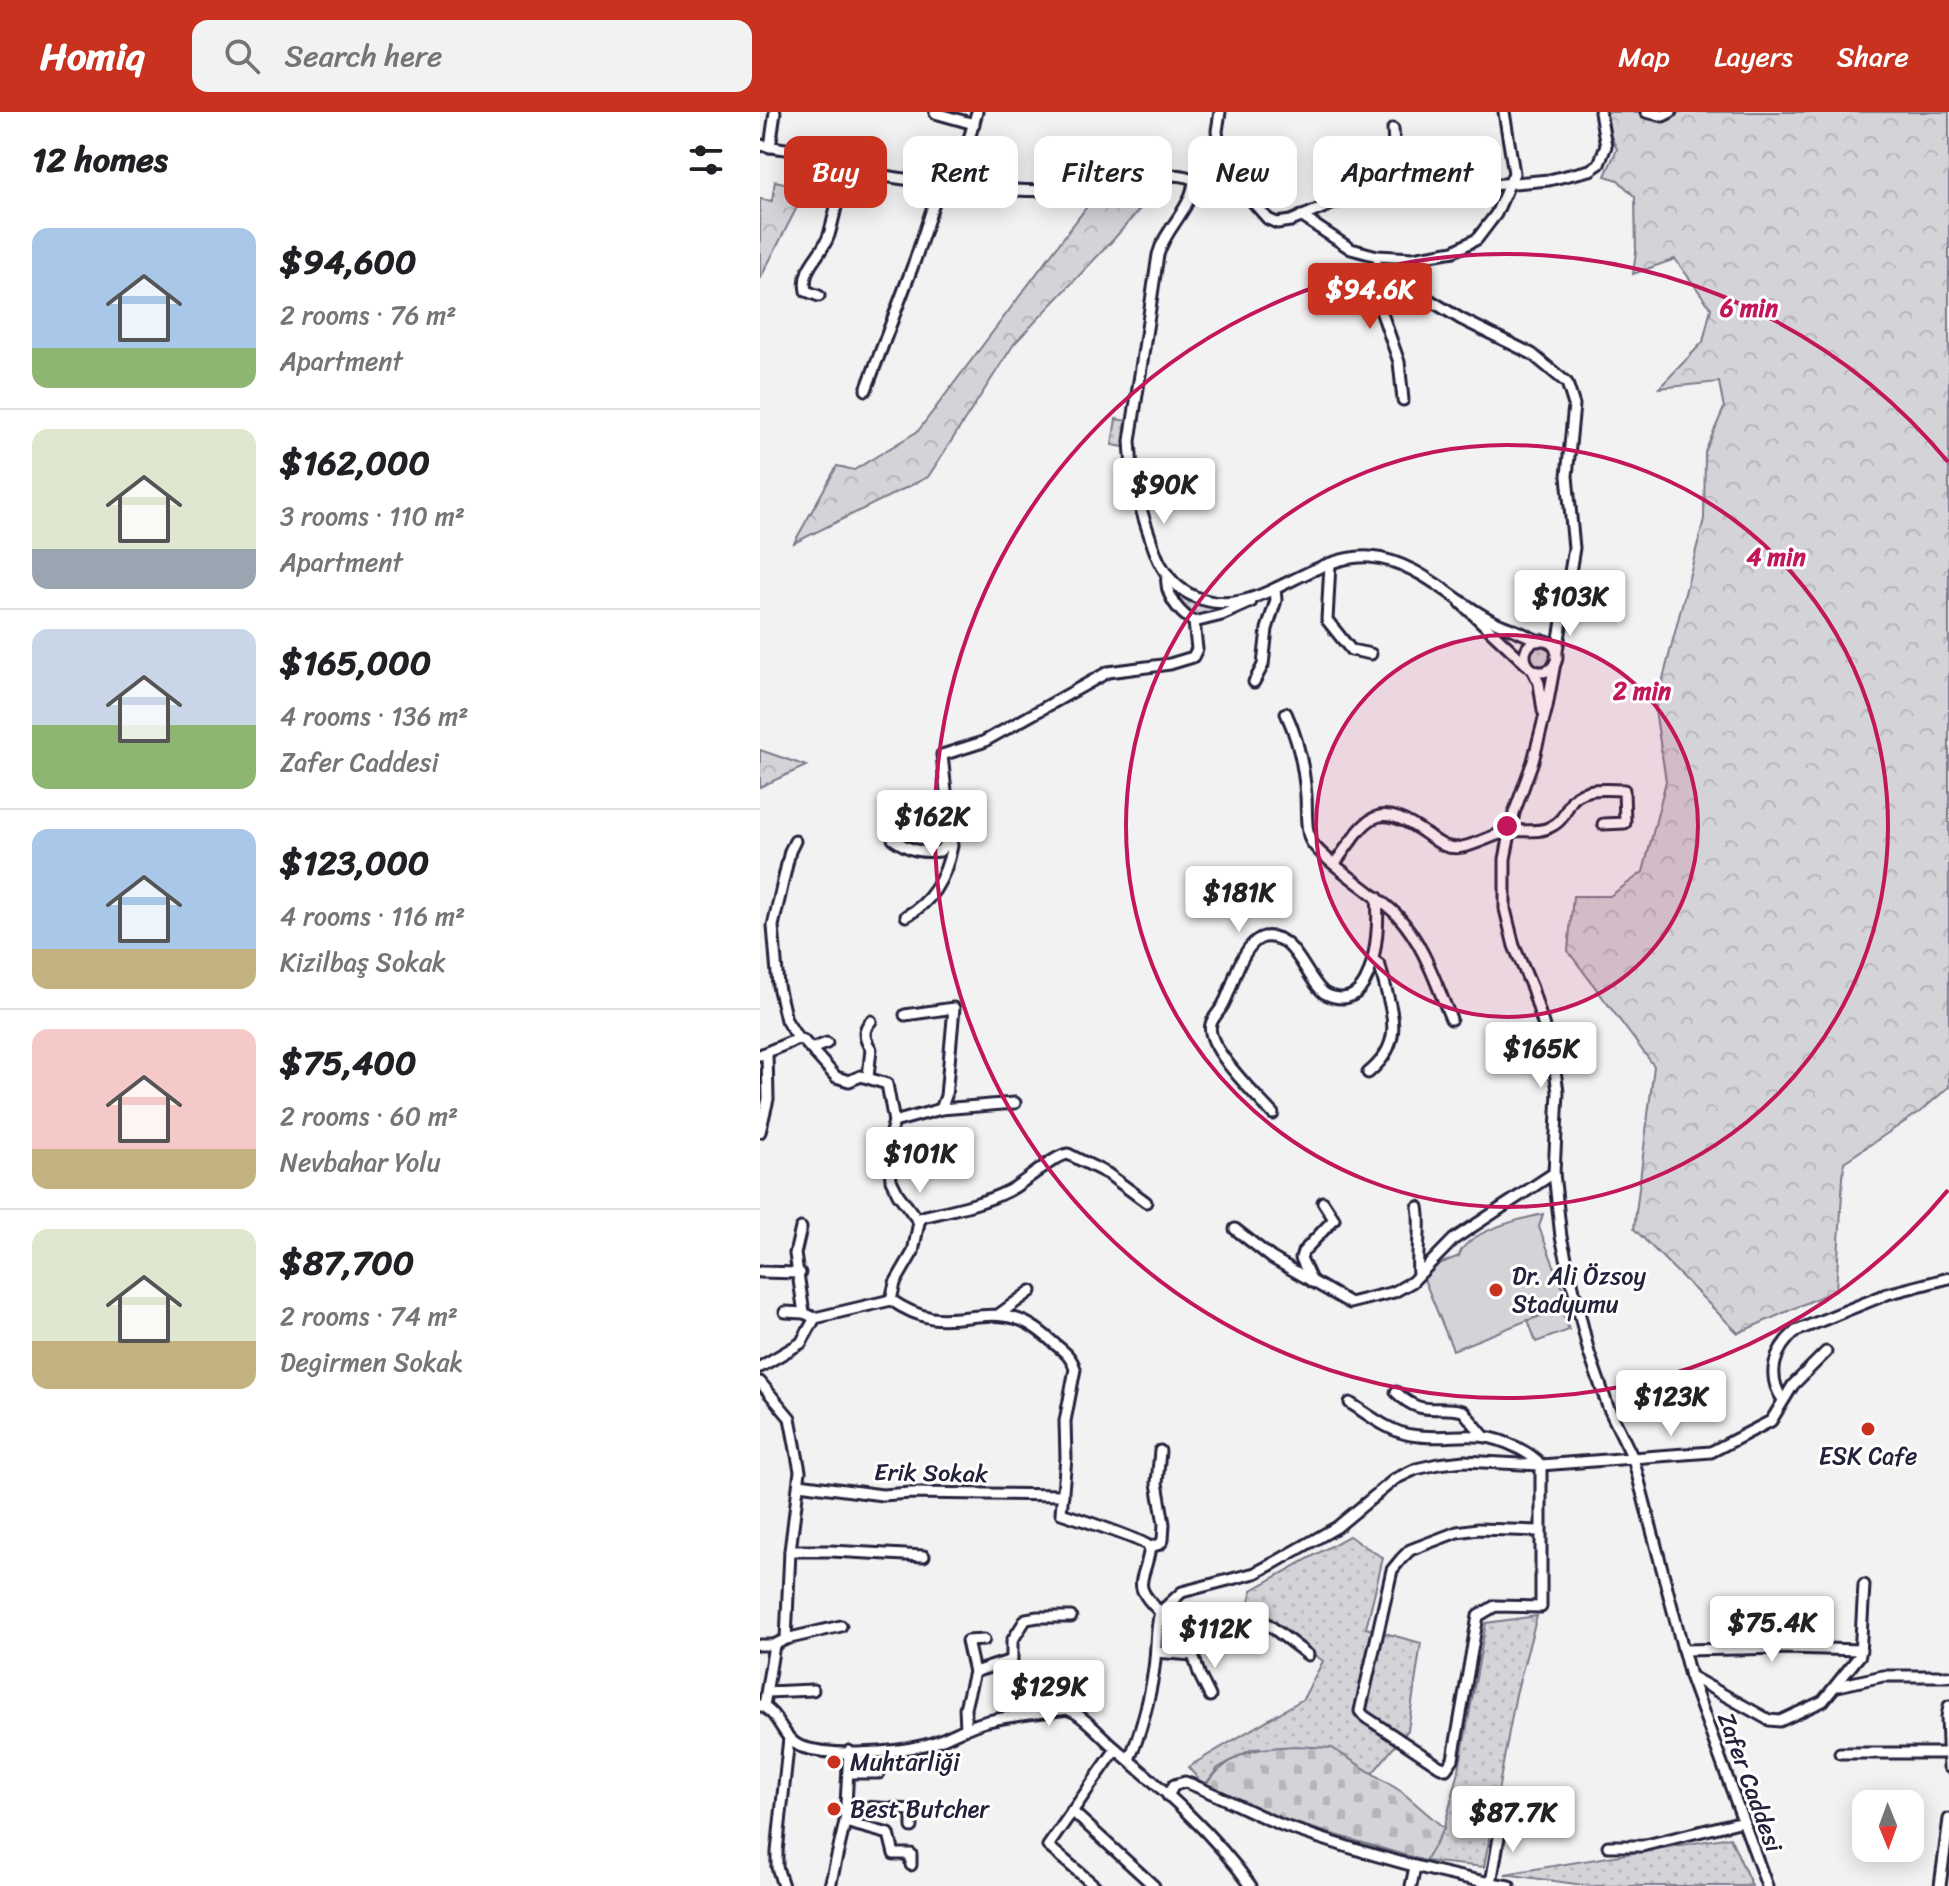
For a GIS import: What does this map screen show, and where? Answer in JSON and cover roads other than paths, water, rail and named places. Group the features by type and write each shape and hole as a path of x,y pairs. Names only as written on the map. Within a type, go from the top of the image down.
{"street":[{"path":"765,146 775,112"},
{"path":"970,136 977,112"},
{"path":"1218,136 1220,112"},
{"path":"1301,216 1351,249 1377,256 1413,258 1454,251 1477,239 1496,214 1514,173 1504,112"},
{"path":"1501,185 1549,180 1590,170 1599,164 1606,146 1600,112"},
{"path":"1646,112 1663,116 1671,112"},
{"path":"935,113 974,124"},
{"path":"1393,129 1393,136"},
{"path":"1018,190 1053,192 1124,186 1172,175 1188,177"},
{"path":"1188,201 1162,242 1158,255 1130,441 1131,466 1141,509 1157,556 1167,574 1183,591 1197,599 1231,603 1275,589 1350,557 1390,560 1417,571 1491,620 1552,645 1556,660 1544,672 1529,667 1459,601"},
{"path":"819,296 806,291 804,276 829,236 836,208"},
{"path":"866,390 932,208"},
{"path":"1258,208 1268,219 1277,223 1321,208"},
{"path":"1377,256 1379,305 1399,362 1403,400"},
{"name":"Zafer Caddesi","path":"1377,268 1461,319 1532,354 1567,383 1574,405 1567,476 1574,548 1543,719 1510,831 1505,859 1505,909 1514,946 1532,988 1553,1056 1558,1092 1554,1173 1565,1262 1589,1353 1608,1407 1633,1458 1690,1676 1767,1886"},
{"path":"1330,564 1327,620 1351,650 1371,654"},
{"path":"1167,574 1165,584 1173,601 1183,615 1194,622 1222,615 1246,605 1259,595"},
{"path":"1254,682 1263,665 1267,629 1276,600 1275,589"},
{"path":"1529,667 1526,651 1529,645 1555,630 1564,610"},
{"path":"906,916 922,908 941,880 949,859 951,835 942,755 983,742 1108,672 1170,664 1193,657 1197,649 1194,622"},
{"name":"Zafer Caddesi","path":"1529,667 1542,694 1543,719"},
{"path":"1286,713 1297,743 1305,785 1309,839 1316,850 1396,914 1414,937 1451,1019"},
{"path":"1335,863 1361,828 1375,817 1386,814 1395,816 1449,848 1477,843 1510,831 1548,829 1562,820 1573,798 1583,793 1624,790 1625,823 1603,824"},
{"path":"893,839 907,849 927,852 940,851 951,835"},
{"path":"795,841 773,926 780,997 786,1020 798,1039"},
{"path":"1273,1114 1229,1064 1217,1048 1211,1032 1211,1024 1225,1002 1237,969 1254,942 1263,937 1281,940 1290,947 1327,995 1337,998 1352,996 1360,991 1373,960 1377,897"},
{"path":"1368,1073 1387,1055 1393,1040 1393,1025 1380,966 1373,960"},
{"path":"905,1015 954,1008 946,1096 941,1109"},
{"path":"868,1077 871,1049 865,1041 864,1031 871,1021"},
{"path":"760,1132 768,1099 764,1054 798,1039 803,1040 836,1077 849,1081 861,1076 887,1084 894,1122 888,1142 891,1180 919,1222"},
{"path":"811,1049 827,1043"},
{"path":"894,1122 941,1109 1015,1103"},
{"path":"887,1301 913,1252 922,1217 1005,1192 1031,1178 1061,1155 1068,1154 1095,1166 1146,1202"},
{"path":"1235,1229 1272,1258 1350,1303 1394,1292 1412,1282 1454,1239 1554,1173"},
{"path":"1312,1282 1301,1258 1334,1219 1323,1202"},
{"path":"1418,1207 1418,1275"},
{"path":"801,1228 795,1254 804,1313"},
{"path":"760,1272 800,1273"},
{"path":"1783,1400 1776,1391 1773,1366 1787,1338 1796,1331 1887,1294 1949,1278"},
{"path":"998,1315 1031,1291"},
{"path":"785,1312 804,1313 815,1318 887,1301 910,1312 934,1318 998,1315 1026,1322 1073,1362 1075,1369 1065,1421 1066,1458 1061,1513 1145,1541 1150,1547"},
{"path":"760,1366 801,1343 815,1318"},
{"path":"1095,1886 1048,1846 1072,1811 1123,1754 1149,1697 1156,1652 1155,1629 1160,1612 1182,1592 1255,1573 1337,1527 1395,1479 1416,1469 1464,1461 1541,1465 1711,1452 1771,1421 1793,1385 1826,1352"},
{"path":"760,1382 790,1418 798,1458 799,1484 790,1551 786,1639"},
{"path":"1396,1392 1407,1403 1426,1410 1463,1411 1483,1435"},
{"path":"1350,1403 1386,1425 1410,1435 1483,1435 1527,1453 1541,1465"},
{"path":"1150,1547 1163,1540 1164,1524 1157,1483 1160,1451"},
{"path":"1540,1531 1491,1529 1457,1532 1410,1550 1392,1570 1360,1711 1446,1769 1453,1759 1478,1616 1495,1606 1541,1607 1541,1465"},
{"name":"Erik Sokak","path":"799,1484 882,1495 1063,1495"},
{"path":"1150,1547 1140,1585 1142,1594 1160,1612"},
{"path":"790,1551 924,1556"},
{"path":"1690,1676 1769,1720 1780,1721 1823,1701 1860,1655 1864,1585"},
{"path":"974,1672 1012,1660 1012,1641 1026,1619 1071,1617"},
{"path":"1210,1696 1193,1655 1207,1626 1219,1625 1248,1633 1265,1622 1308,1655"},
{"path":"760,1645 774,1645 786,1639 841,1626"},
{"path":"966,1728 965,1708 974,1672 967,1641 984,1640"},
{"path":"774,1645 762,1705 777,1718 789,1738 802,1746 849,1751 925,1745 988,1721 1067,1709 1080,1716 1168,1796 1231,1859 1251,1886"},
{"path":"1683,1650 1861,1650"},
{"path":"1156,1652 1193,1655"},
{"path":"1837,1686 1883,1676 1949,1676"},
{"path":"767,1692 813,1690"},
{"path":"1949,1706 1949,1767"},
{"path":"783,1886 777,1867 777,1852 789,1738"},
{"path":"830,1886 845,1822 849,1751"},
{"path":"1840,1753 1948,1753"},
{"path":"848,1773 879,1773"},
{"path":"1168,1796 1174,1785 1185,1782 1287,1827 1415,1867 1479,1884 1509,1886"},
{"path":"846,1806 912,1810 912,1827"},
{"path":"1072,1811 1154,1886"},
{"path":"1940,1886 1949,1819"},
{"path":"1491,1883 1502,1820"},
{"path":"1608,1846 1642,1846 1743,1821"},
{"path":"845,1822 889,1834 894,1854 911,1854 911,1865"},
{"path":"1411,1886 1415,1867"}],"place":[{"name":"Dr. Ali Özsoy Stadyumu","path":"1496,1290"},
{"name":"ESK Cafe","path":"1868,1429"},
{"name":"Muhtarliği","path":"834,1762"},
{"name":"Best Butcher","path":"834,1809"}]}
